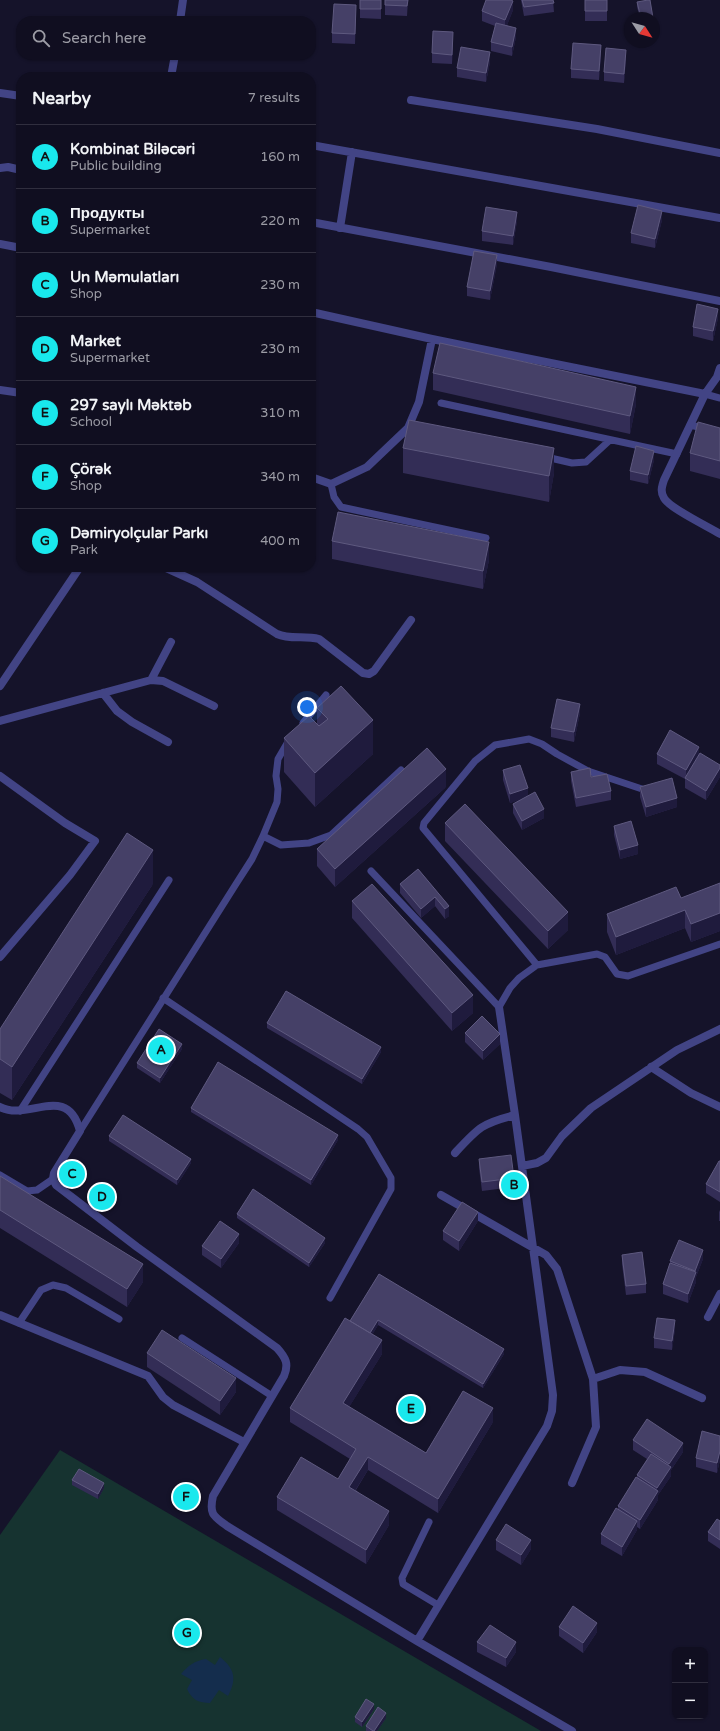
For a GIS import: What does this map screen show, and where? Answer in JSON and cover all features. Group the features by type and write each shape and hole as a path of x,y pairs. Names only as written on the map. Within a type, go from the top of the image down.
{"street":[{"path":"181,16 183,0"},
{"path":"172,72 174,60"},
{"path":"0,93 16,95"},
{"path":"411,100 597,129 720,153"},
{"path":"316,146 720,218"},
{"path":"340,228 352,152"},
{"path":"0,168 8,167 16,169"},
{"path":"316,223 551,267 720,301"},
{"path":"0,244 16,247"},
{"path":"316,313 432,339 705,394"},
{"path":"316,479 331,484 367,467 412,429 432,339"},
{"path":"720,368 717,378 705,394 690,425 664,480 661,491 664,499 720,534"},
{"path":"0,390 16,392"},
{"path":"0,686 77,572"},
{"path":"175,572 197,582 277,634 284,637 313,637 319,639 363,673 369,674 374,671 411,620"},
{"path":"151,680 171,642"},
{"path":"0,721 151,680 163,681 214,706"},
{"path":"103,693 117,711 132,722 168,742"},
{"path":"0,776 95,842 70,875 0,955"},
{"path":"417,1641 547,1426 552,1411 553,1395 516,1115 500,1007"},
{"path":"522,1166 537,1163 546,1158 562,1136 591,1108 677,1050 720,1029"},
{"path":"651,1067 691,1093 720,1108"},
{"path":"0,1107 12,1112 42,1106 53,1106 72,1112 77,1120 80,1131 58,1165 53,1179 56,1185 137,1247 277,1348 284,1356 287,1363 287,1369 212,1496 210,1510 215,1517 227,1526 417,1641 572,1731"},
{"path":"455,1153 475,1130 492,1120 516,1115"},
{"path":"441,1195 546,1254 557,1269 593,1379 596,1427 572,1483"},
{"path":"708,1317 720,1294"},
{"path":"0,1315 148,1376 163,1397 172,1405 244,1442"},
{"path":"593,1379 620,1370 645,1372 702,1398"}],"lane":[{"path":"705,394 720,398"},
{"path":"441,403 677,454"},
{"path":"690,425 720,432"},
{"path":"536,455 572,463 586,462 610,440"},
{"path":"331,484 334,497 341,507 486,538"},
{"path":"80,1131 252,858 277,802 278,789 276,776 278,759 284,746 326,695"},
{"path":"538,965 423,828 424,823 480,757 495,745 529,739 542,744 588,771 645,790"},
{"path":"263,836 280,845 309,843 331,834 402,770"},
{"path":"371,871 500,1007 510,988 519,978 538,965 597,954 605,957 618,974 628,976 720,944"},
{"path":"20,1111 169,880"},
{"path":"163,998 358,1129 367,1137 391,1178 391,1189 330,1298"},
{"path":"0,1175 27,1192 37,1190 53,1179"},
{"path":"19,1323 41,1290 53,1285 66,1288 119,1319"},
{"path":"182,1338 272,1396"},
{"path":"429,1522 402,1578 403,1584 438,1605"}],"green space":[{"path":"60,1450 541,1731 0,1731 0,1535"}],"water":[{"path":"220,1657 229,1666 233,1675 233,1684 228,1696 219,1690 210,1703 196,1700 191,1696 187,1689 192,1680 181,1674 192,1664 198,1661 206,1659 215,1665"}],"building":[{"path":"360,0 381,0 381,9 360,9"},
{"path":"385,0 408,0 407,6 385,5"},
{"path":"486,0 513,1 505,20 482,11"},
{"path":"522,0 553,0 554,3 524,7"},
{"path":"585,0 607,0 607,11 585,11"},
{"path":"650,0 652,12 640,12 637,2"},
{"path":"334,4 356,5 355,34 332,33"},
{"path":"496,23 516,28 512,47 491,42"},
{"path":"433,31 453,32 452,55 432,53"},
{"path":"573,43 601,45 599,71 571,69"},
{"path":"461,47 490,52 486,73 457,68"},
{"path":"606,48 626,50 624,74 604,72"},
{"path":"638,205 662,211 655,239 631,233"},
{"path":"486,207 517,212 513,236 482,231"},
{"path":"474,251 497,255 490,291 467,287"},
{"path":"697,304 718,309 713,331 693,327"},
{"path":"440,343 636,387 630,416 433,373"},
{"path":"409,420 554,448 549,476 403,448"},
{"path":"698,422 720,428 720,461 690,453"},
{"path":"636,446 654,451 648,475 630,471"},
{"path":"338,512 489,542 483,571 332,541"},
{"path":"341,686 373,720 315,773 284,738 309,716 319,726 328,719 317,708"},
{"path":"557,699 580,704 574,732 551,728"},
{"path":"670,730 699,747 686,770 657,754"},
{"path":"427,748 446,769 335,869 317,849"},
{"path":"700,753 720,765 720,768 706,791 685,778"},
{"path":"520,765 528,788 510,794 503,770"},
{"path":"590,768 591,777 607,774 611,791 576,798 571,772"},
{"path":"672,778 677,798 646,807 640,787"},
{"path":"535,792 544,809 522,821 513,804"},
{"path":"465,804 568,912 548,931 445,823"},
{"path":"631,821 638,845 620,850 614,826"},
{"path":"127,833 153,850 12,1067 0,1059 0,1029"},
{"path":"418,869 449,906 445,909 435,897 421,909 400,884"},
{"path":"720,883 720,913 691,924 685,910 616,937 607,914 676,887 681,898"},
{"path":"372,884 473,995 452,1013 352,901"},
{"path":"286,991 381,1047 362,1079 267,1023"},
{"path":"482,1016 500,1034 483,1051 465,1033"},
{"path":"159,1029 182,1044 160,1078 137,1063"},
{"path":"218,1062 338,1135 311,1180 191,1108"},
{"path":"123,1115 191,1159 177,1180 109,1136"},
{"path":"511,1155 514,1178 482,1182 479,1159"},
{"path":"720,1161 720,1192 706,1184"},
{"path":"0,1176 143,1264 127,1289 0,1210"},
{"path":"253,1189 325,1238 309,1263 237,1214"},
{"path":"462,1202 478,1212 459,1241 443,1231"},
{"path":"220,1221 239,1234 221,1259 202,1246"},
{"path":"679,1240 703,1250 695,1271 670,1261"},
{"path":"642,1252 646,1284 626,1286 622,1255"},
{"path":"670,1263 696,1272 688,1294 663,1284"},
{"path":"379,1274 504,1349 483,1384 378,1320 370,1333 350,1321"},
{"path":"345,1318 382,1340 343,1403 426,1453 463,1391 493,1408 438,1499 368,1457 349,1487 389,1511 366,1550 277,1497 301,1457 338,1479 356,1449 290,1408"},
{"path":"657,1318 675,1320 672,1341 654,1338"},
{"path":"162,1330 236,1378 220,1401 147,1353"},
{"path":"647,1419 683,1443 669,1464 633,1440"},
{"path":"702,1431 720,1436 720,1451 717,1463 696,1458"},
{"path":"651,1454 671,1467 657,1488 637,1475"},
{"path":"79,1469 104,1483 98,1494 72,1480"},
{"path":"636,1477 658,1491 640,1520 618,1506"},
{"path":"616,1508 637,1521 622,1547 601,1534"},
{"path":"717,1519 720,1521 720,1540 708,1532"},
{"path":"506,1524 531,1540 521,1555 496,1540"},
{"path":"573,1606 597,1623 583,1643 559,1627"},
{"path":"490,1625 516,1642 506,1658 477,1642"},
{"path":"366,1699 374,1704 362,1722 355,1717"},
{"path":"378,1707 386,1713 373,1731 366,1726"}],"place":[{"name":"Kombinat Biləcəri","path":"161,1050"},
{"name":"Un Məmulatları","path":"72,1174"},
{"name":"Продукты","path":"514,1185"},
{"name":"Market","path":"102,1197"},
{"name":"297 saylı Məktəb","path":"411,1409"},
{"name":"Çörək","path":"186,1497"},
{"name":"Dəmiryolçular Parkı","path":"187,1633"}]}
